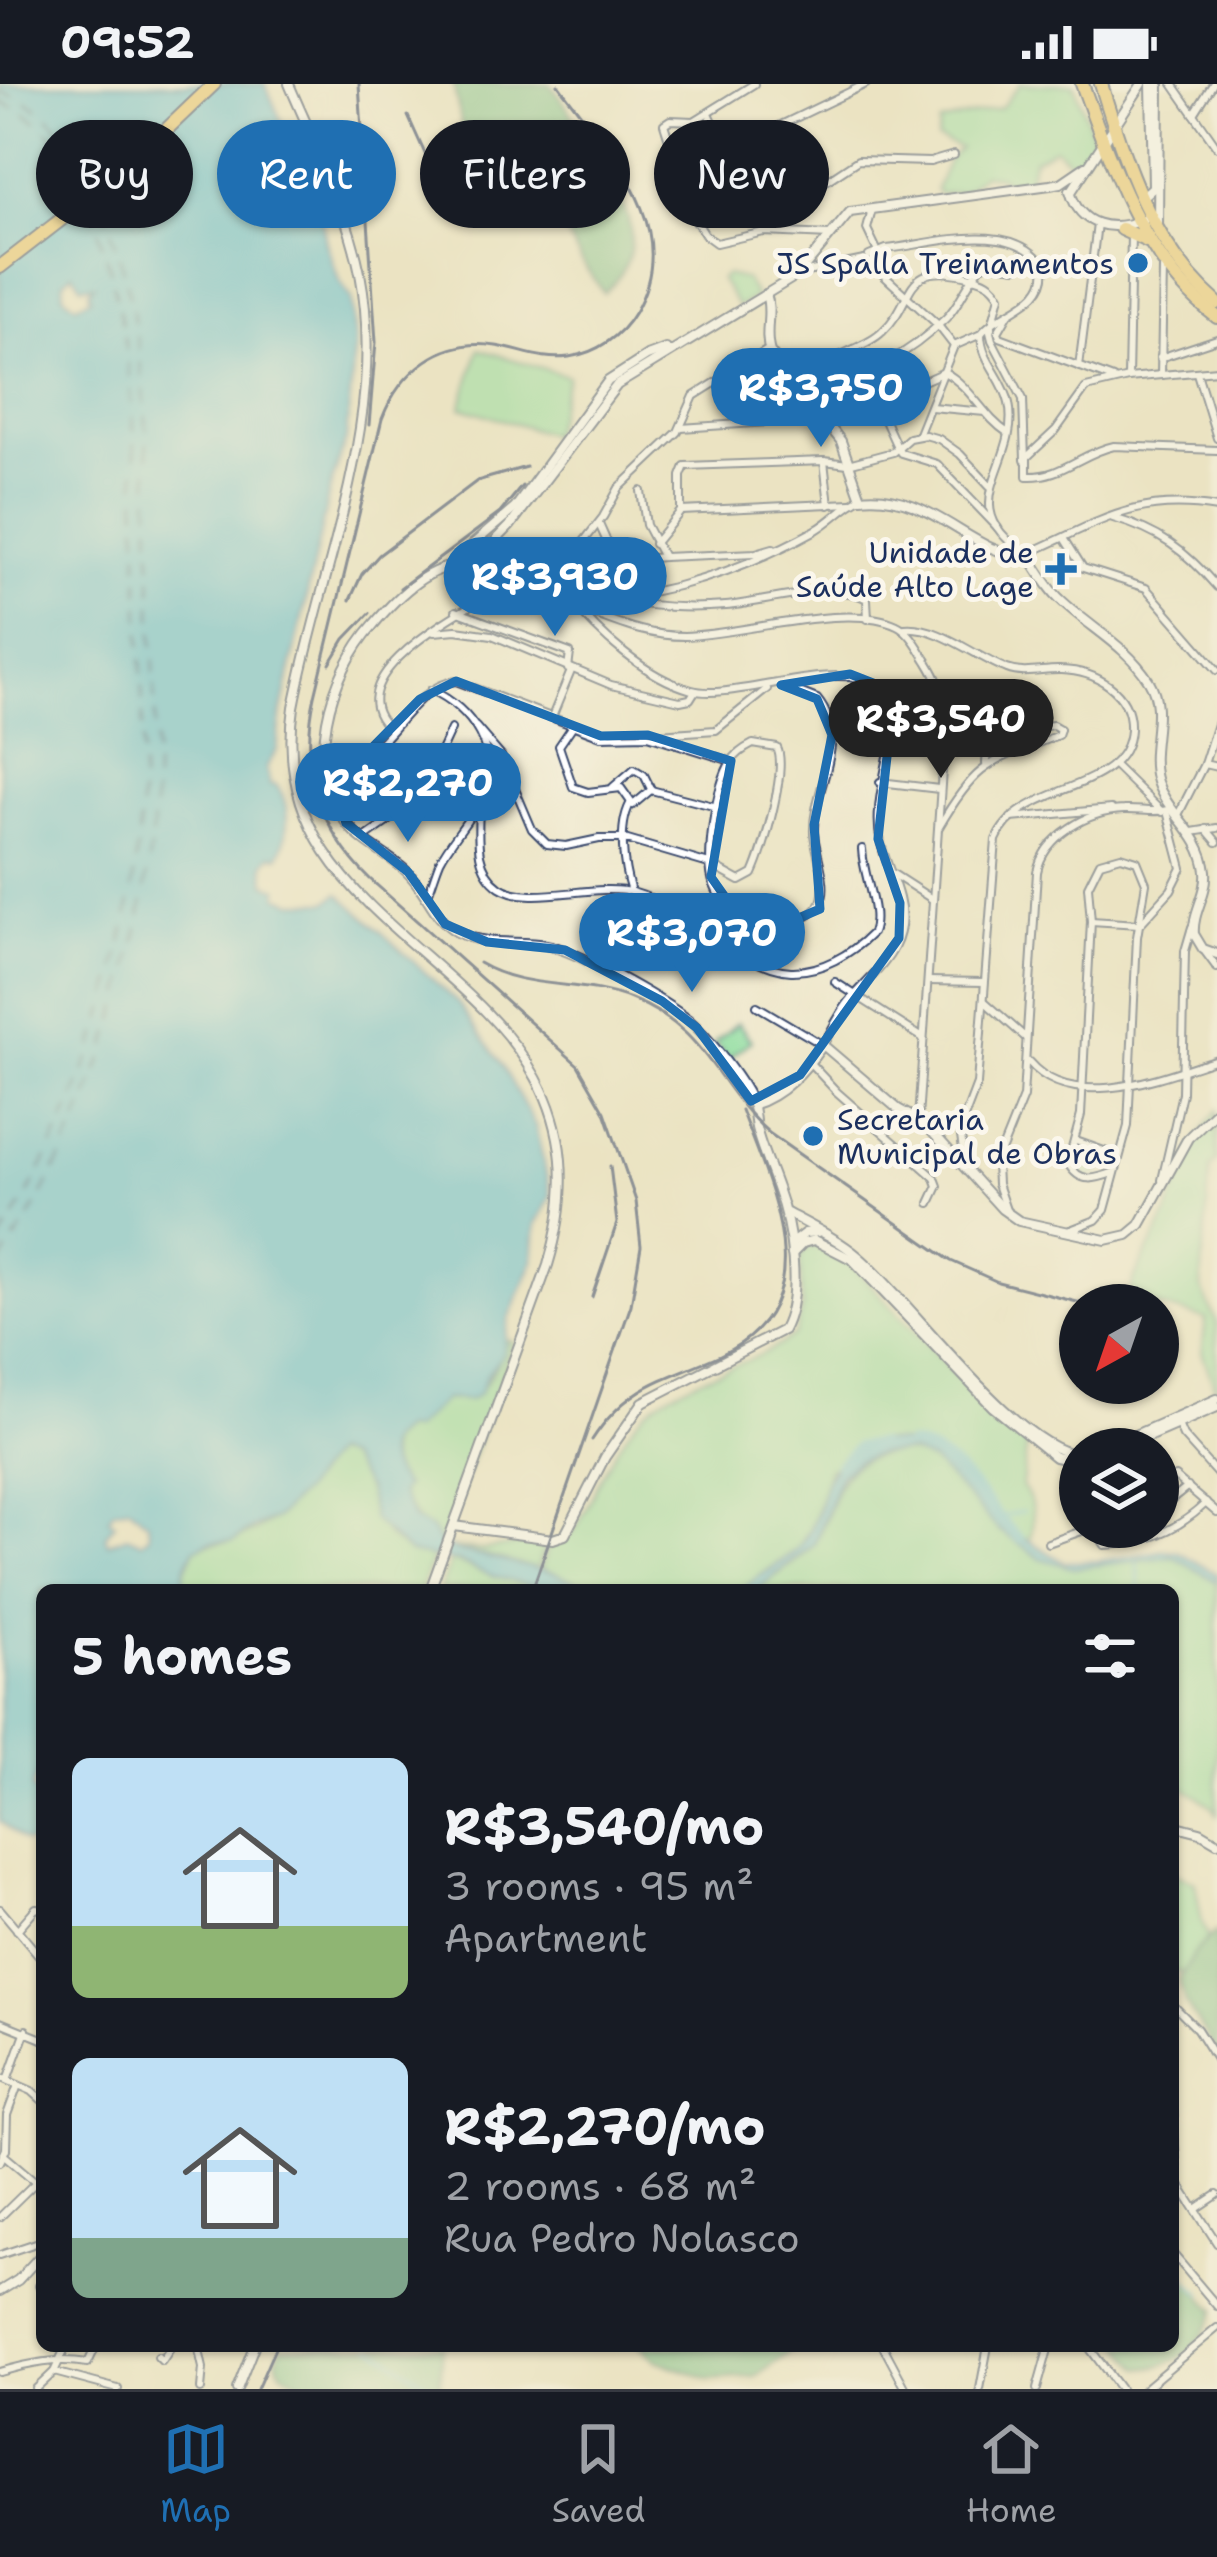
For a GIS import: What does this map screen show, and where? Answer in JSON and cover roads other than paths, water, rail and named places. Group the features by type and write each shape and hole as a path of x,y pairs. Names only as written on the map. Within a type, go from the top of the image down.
{"main road":[{"path":"0,263 134,154 209,84"},
{"path":"1082,84 1140,223 1217,303"},
{"path":"1100,84 1142,196 1140,223 1153,239 1163,265 1217,317"}],"street":[{"path":"289,84 350,236 362,285 367,342 360,430 299,678 290,759 300,804 328,860 517,1046 550,1104 564,1189 556,1238 432,1584"},
{"path":"694,120 754,84"},
{"path":"791,120 866,84"},
{"path":"1071,192 1103,138 1151,84"},
{"path":"1142,196 1153,187 1151,84"},
{"path":"1128,378 1151,84"},
{"path":"1174,84 1217,146"},
{"path":"1194,114 1213,84"},
{"path":"709,113 712,120"},
{"path":"829,180 858,160 930,162 953,155"},
{"path":"799,274 850,212 1061,183 1086,166"},
{"path":"1061,183 1071,192 1076,208 1097,224 1140,223"},
{"path":"874,208 867,221 867,258 957,345 984,355"},
{"path":"1079,367 1097,224"},
{"path":"702,228 710,240 721,244 763,228 830,235"},
{"path":"868,237 877,250"},
{"path":"454,1526 553,1539 565,1534 618,1436 643,1402 783,1330 790,1314 792,1248 787,1216 752,1105 700,1032 662,1001 565,950 466,936 441,920 408,872 346,823 334,801 326,761 329,715 353,648 409,589 441,570 466,565 510,526 608,381 647,356 680,344 799,274 867,258 877,250 989,238 1017,242 1041,261 1046,274 1034,296 981,334 957,345 918,436"},
{"path":"803,392 894,361 951,312 973,276 988,262 1017,267"},
{"path":"1161,376 1163,265"},
{"path":"838,356 884,331 920,279 935,271 973,276 999,291 990,332 1023,399 1027,476 1056,473 1098,449 1114,446 1217,450"},
{"path":"1202,290 1217,278"},
{"path":"766,294 769,349 829,423 851,464 856,501"},
{"path":"1009,313 998,332 1000,337 1116,380"},
{"path":"981,334 984,355 1009,400 1008,434 990,486 990,514 999,529"},
{"path":"1160,358 1217,339"},
{"path":"575,566 581,545 619,488 680,428 687,406 700,390 769,349"},
{"path":"1025,462 1059,427 1086,388 1128,378 1217,370"},
{"path":"829,423 944,372"},
{"path":"944,372 964,385 1008,434"},
{"path":"1197,373 1217,438"},
{"path":"876,401 897,447 904,454 937,464 1027,554 1056,596 1113,640 1152,685 1158,711 1154,767 1181,855 1180,873 1138,926"},
{"path":"931,407 985,412"},
{"path":"680,428 784,421 820,412"},
{"path":"654,544 681,511 685,466 851,464 918,436 934,436 990,486"},
{"path":"645,472 651,459"},
{"path":"824,461 829,505"},
{"path":"641,491 644,519 663,557"},
{"path":"681,511 897,498 1004,554 1027,554 1160,502 1217,508"},
{"path":"466,565 507,584 570,598 658,589 742,567 819,529 856,501"},
{"path":"1110,518 1142,526 1173,542 1217,587"},
{"path":"598,524 616,562"},
{"path":"1064,538 1083,568 1153,593 1217,670"},
{"path":"492,576 663,557 756,553 783,546"},
{"path":"391,730 379,719 376,706 382,679 397,658 456,611 507,584"},
{"path":"607,596 645,605 695,608 842,592 868,598 868,620"},
{"path":"570,598 637,660 695,691 850,674 879,688 892,711 880,782 878,839 900,903 901,931 886,965 855,995 810,1063 788,1086 752,1105"},
{"path":"577,608 628,628 683,636 809,620 910,626 1016,671 1066,670 1107,683 1121,697 1130,723 1126,747 1114,765 1022,807 998,833 977,1084 960,1129 965,1165"},
{"path":"456,611 570,653 570,669 552,717"},
{"path":"904,629 944,693 988,726 1009,733 1053,725 1061,732 986,764 962,787 937,831"},
{"path":"434,632 492,635 611,686 680,701 690,699 695,691"},
{"path":"326,761 351,766 443,682 463,682 572,727 609,737 716,730 770,686"},
{"path":"723,940 773,929 809,914 820,904 814,825 832,735 830,718 817,699 781,685"},
{"path":"431,690 461,708 501,756 541,841 558,847 624,839 709,864 736,880 753,874 782,760 777,748 759,743 731,761 717,807 709,864 717,892 734,913 755,926 773,929"},
{"path":"918,1119 944,693"},
{"path":"1170,812 1204,764 1217,724"},
{"path":"986,764 988,726"},
{"path":"572,727 559,746 573,787 588,792 615,784 630,770 637,770 651,790"},
{"path":"476,728 488,762 479,802 482,863 502,888 527,896 583,888 631,892 665,905 783,970 811,969 841,957 868,938 876,923 862,849"},
{"path":"363,839 400,813 433,768 451,729"},
{"path":"648,735 731,761"},
{"path":"1204,764 1217,767"},
{"path":"1114,765 1192,832 1206,869 1204,893 1185,951 1178,1122 1156,1201"},
{"path":"880,782 939,789"},
{"path":"615,784 626,792 630,804 624,839 631,892"},
{"path":"651,790 717,807"},
{"path":"630,804 640,802 651,790"},
{"path":"427,897 441,858 479,802"},
{"path":"1009,818 1121,810 1170,812"},
{"path":"1007,1214 996,1164 1020,1109 1028,1060 1037,872 1042,852 1066,830 1121,810"},
{"path":"1192,832 1217,828"},
{"path":"1206,829 1217,842"},
{"path":"1066,1231 1101,1216 1108,1204 1128,1126 1138,926 1145,877 1137,862 1121,856 1100,862 1088,886 1091,921 1082,1087 1076,1142 1068,1163 1077,1175 1091,1180 1115,1172"},
{"path":"885,865 904,884 932,898"},
{"path":"1091,921 1138,926"},
{"path":"1193,922 1195,938 1217,968"},
{"path":"1203,949 1217,954"},
{"path":"927,981 984,982"},
{"path":"835,982 923,1038"},
{"path":"983,1000 1026,1038"},
{"path":"757,1006 823,1045 892,1105 918,1119 1007,1214 1026,1223 1095,1238 1121,1238 1140,1225 1192,1133 1217,1109"},
{"path":"1028,1060 1051,1080 1082,1087 1132,1087 1217,1059"},
{"path":"810,1063 935,1178 938,1186 930,1203"},
{"path":"1076,1142 1119,1156"},
{"path":"787,1216 805,1233 819,1237"},
{"path":"787,1216 870,1267 998,1403 1059,1450"},
{"path":"792,1248 805,1233"},
{"path":"792,1248 819,1237"},
{"path":"1156,1428 1217,1403"},
{"path":"1161,1428 1176,1420"},
{"path":"1176,1420 1183,1436 1217,1474"},
{"path":"1179,1480 1217,1513"},
{"path":"1179,1494 1188,1487"},
{"path":"1179,1525 1206,1503"},
{"path":"1048,1543 1059,1539"},
{"path":"1179,1826 1217,1842"},
{"path":"17,1930 36,1908"},
{"path":"0,1909 36,1952"},
{"path":"1179,2012 1217,2060"},
{"path":"0,2022 36,2036"},
{"path":"26,2030 4,2079 36,2096"},
{"path":"18,2085 7,2115 2,2159 36,2177"},
{"path":"0,2217 36,2182"},
{"path":"1179,2184 1217,2243"},
{"path":"1196,2209 1217,2195"},
{"path":"0,2255 36,2243"},
{"path":"0,2291 36,2260"},
{"path":"1179,2261 1217,2306"},
{"path":"1144,2389 1217,2328"},
{"path":"36,2389 54,2372 65,2352"},
{"path":"0,2372 63,2359 88,2363 93,2352"},
{"path":"158,2357 162,2361 168,2352"},
{"path":"199,2352 201,2389"},
{"path":"238,2389 252,2352"},
{"path":"886,2352 905,2389"},
{"path":"980,2389 987,2352"},
{"path":"1037,2389 1047,2352"},
{"path":"1092,2352 1117,2388"},
{"path":"54,2372 118,2389"}],"water":[{"path":"0,84 265,84 281,120 217,120 217,228 324,228 339,280 351,299 355,344 346,440 330,488 277,750 266,768 270,785 281,792 287,819 279,856 271,855 264,864 266,883 279,889 278,896 294,902 327,902 339,893 458,1003 500,1062 535,1125 551,1196 536,1224 533,1263 509,1319 503,1354 479,1394 469,1400 445,1399 412,1430 403,1429 391,1439 387,1454 405,1487 400,1493 414,1520 431,1529 438,1541 457,1551 582,1584 524,1584 460,1562 409,1553 372,1519 368,1490 347,1458 332,1453 275,1519 234,1541 195,1548 183,1584 36,1584 36,1778 32,1788 36,1793 36,1844 25,1842 0,1821","holes":["73,273 81,286 94,285 91,298 76,305 63,295 64,281","129,1506 148,1523 149,1536 141,1542 127,1536 108,1543 105,1536 115,1523 109,1519 113,1510"]},
{"path":"877,1441 911,1443 939,1458 1005,1526 1064,1562 1177,1551 1217,1574 1217,1582 1173,1556 1073,1568 1040,1558 999,1530 933,1462 910,1452 857,1461 840,1475 814,1544 764,1584 750,1584 802,1543 831,1472"}],"waterway":[{"path":"839,1465 857,1447 878,1444"},
{"path":"909,1445 927,1450 957,1470 1020,1539"},
{"path":"999,1517 1023,1512"},
{"path":"1138,1562 1139,1584"},
{"path":"1179,2274 1203,2294"},
{"path":"381,2352 435,2389"}],"railway":[{"path":"359,84 376,342 369,425"},
{"path":"534,1584 631,1305 641,1246 636,1201 605,1112 578,1065 353,860 326,818 310,747 315,696 382,419 400,386 426,361 458,347 496,346 550,358 589,352 629,321 648,280 651,249 634,190 558,84"},
{"path":"408,116 420,143"},
{"path":"350,600 362,574 379,555 477,481 526,467"},
{"path":"400,588 500,513 522,486"},
{"path":"330,664 345,639 370,613"},
{"path":"479,963 516,978 612,993 657,1011 694,1042 769,1133 951,1261 998,1282 1059,1297"},
{"path":"592,1440 634,1395 720,1355 753,1334 773,1308 782,1278 783,1245 766,1176 741,1110"},
{"path":"592,1297 617,1223 610,1166"},
{"path":"257,2389 273,2352"}],"place":[{"name":"JS Spalla Treinamentos","path":"1138,263"},
{"name":"Unidade de Saúde Alto Lage","path":"1061,569"},
{"name":"Secretaria Municipal de Obras","path":"813,1136"}]}
